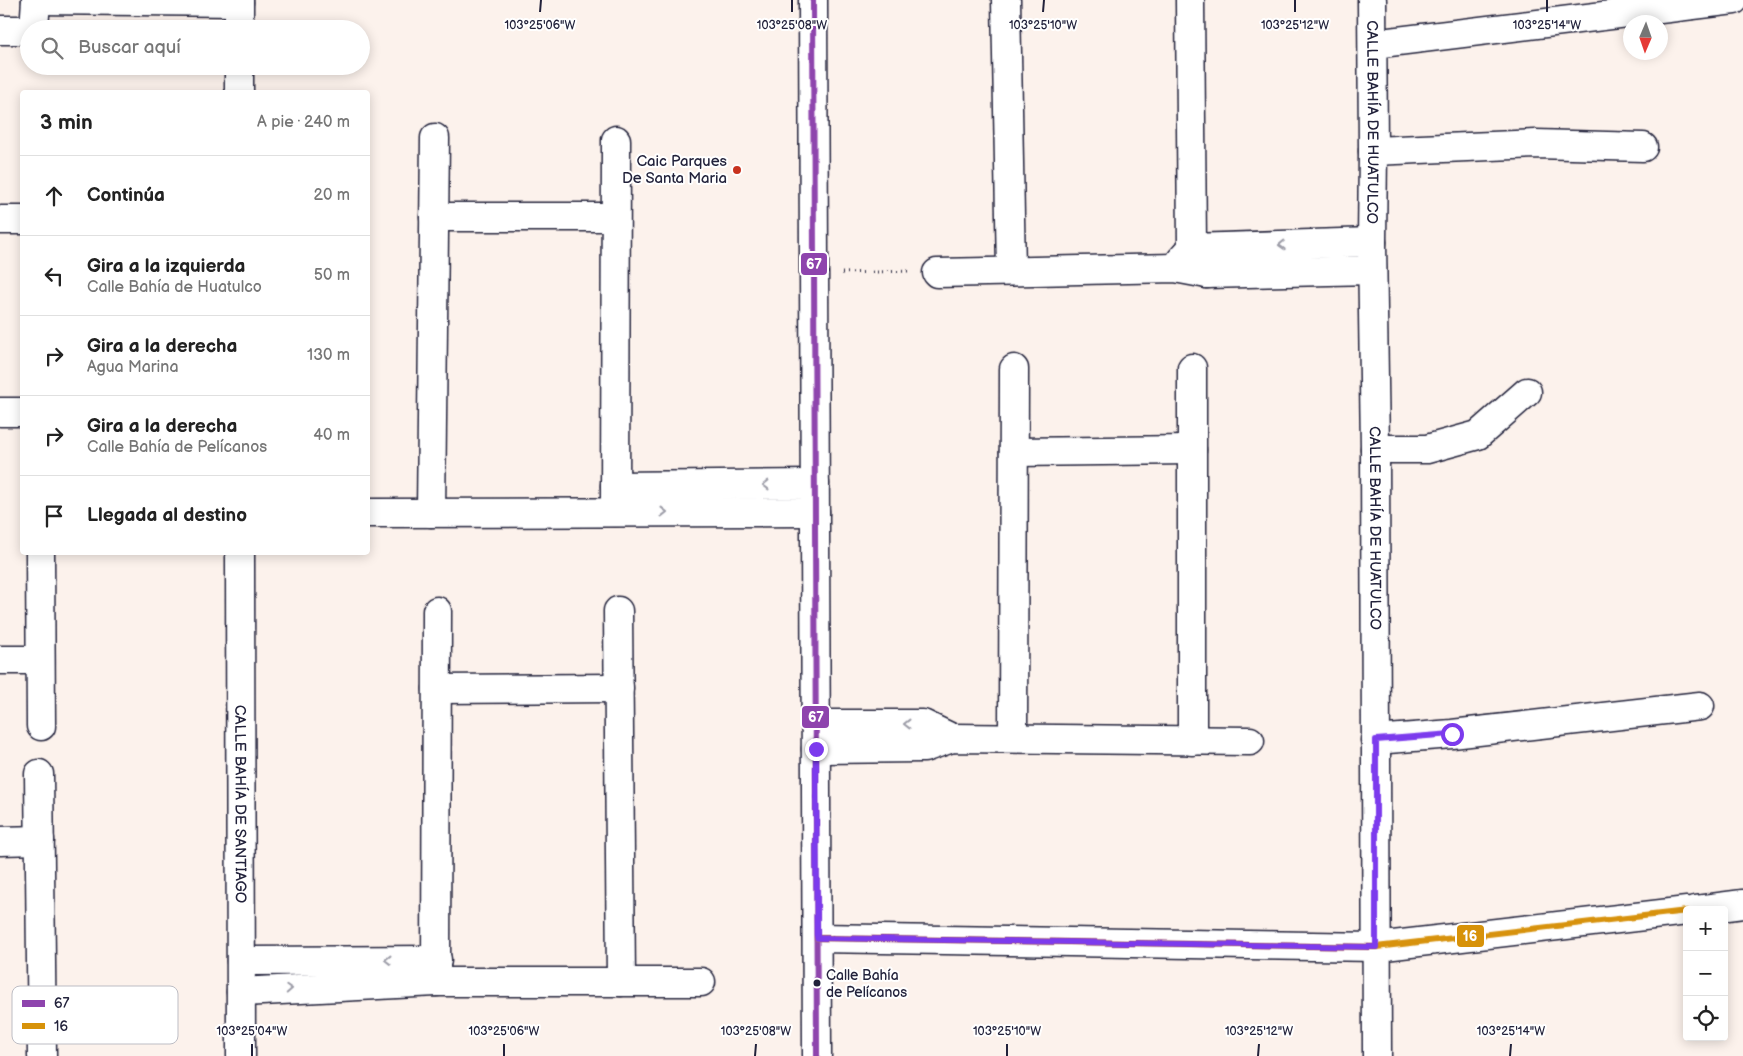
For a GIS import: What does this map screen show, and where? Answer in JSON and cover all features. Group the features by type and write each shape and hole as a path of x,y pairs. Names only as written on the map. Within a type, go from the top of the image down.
{"street":[{"path":"35,20 36,0 239,1 239,20"},
{"path":"813,0 817,1056"},
{"path":"1006,0 1011,271"},
{"path":"1190,0 1192,248 1207,274"},
{"name":"CALLE BAHÍA DE HUATULCO","path":"1372,0 1372,270 1375,449 1378,1056"},
{"path":"1373,44 1734,0"},
{"path":"0,30 20,30"},
{"path":"239,75 239,90"},
{"path":"431,513 435,138"},
{"path":"615,499 616,140"},
{"path":"1373,151 1536,144 1643,148"},
{"path":"434,217 615,217"},
{"path":"0,220 20,220"},
{"path":"1175,268 1192,248 1372,242"},
{"path":"937,273 1175,268 1207,274 1372,270"},
{"path":"1192,368 1192,741"},
{"path":"1013,738 1014,369"},
{"path":"1375,449 1427,449 1478,435 1527,392"},
{"path":"0,412 20,412"},
{"path":"1014,452 1192,450"},
{"path":"370,513 431,513 815,484"},
{"path":"615,499 815,512"},
{"path":"40,555 41,726"},
{"name":"CALLE BAHÍA DE SANTIAGO","path":"240,555 241,1056"},
{"path":"618,610 621,982"},
{"path":"436,971 437,611"},
{"path":"0,660 40,660"},
{"path":"437,689 619,688"},
{"path":"1376,740 1452,734 1700,706"},
{"path":"816,736 923,724 952,738 1250,741"},
{"path":"39,774 41,986"},
{"path":"0,841 40,840"},
{"path":"1727,906 1743,904"},
{"path":"817,938 1376,947 1683,911"},
{"path":"241,961 621,982 701,982"},
{"path":"241,992 436,971"}],"path":[{"path":"814,274 925,270 937,273"}],"transit line":[{"name":"67","path":"813,0 817,1056"},
{"name":"16","path":"817,938 1376,947 1683,911"}],"place":[{"name":"Caic Parques De Santa Maria","path":"737,170"},
{"name":"Calle Bahía de Pelícanos","path":"817,983"}],"route":[{"path":"816,749 817,938 1376,947 1376,740 1452,734"}]}
